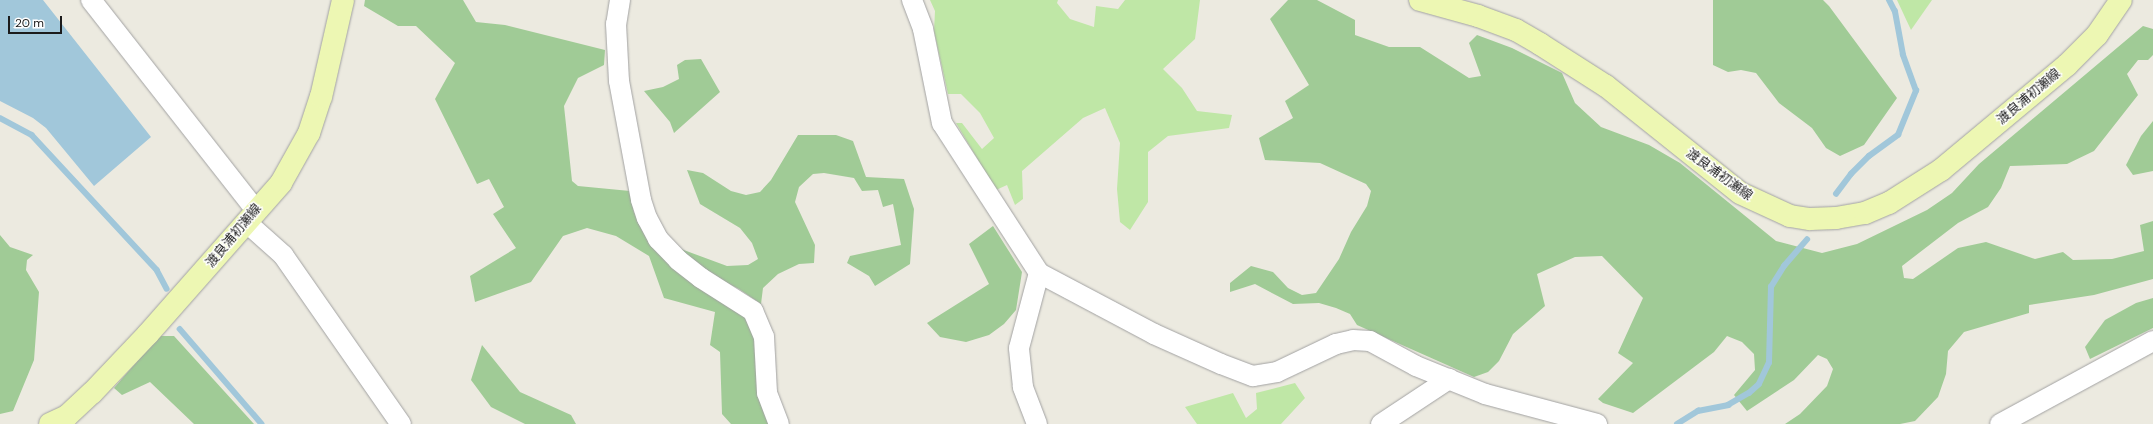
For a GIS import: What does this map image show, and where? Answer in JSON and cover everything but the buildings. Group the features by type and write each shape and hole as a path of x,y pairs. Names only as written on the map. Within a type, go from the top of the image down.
{"main road":[{"name":"渡良浦初瀬線","path":"50,424 67,416 92,393 153,328 281,182 309,133 320,97 343,0"},
{"name":"渡良浦初瀬線","path":"1420,0 1450,7 1516,30 1606,86 1740,193 1790,216 1817,219 1836,218 1865,213 1889,203 1941,170 2067,65 2097,34 2121,0"}],"street":[{"path":"91,0 251,216 283,255 400,424"},
{"path":"620,0 616,24 619,82 641,200 647,218 658,239 678,260 701,278 753,311 764,337 767,393 779,424"},
{"path":"912,0 923,29 942,122 1039,273 1154,334 1221,364 1253,376 1276,372 1336,344 1353,340 1370,341 1416,366 1485,394 1597,424"},
{"path":"1037,424 1023,387 1019,348 1039,273"},
{"path":"2006,420 2153,341"},
{"path":"1381,424 1449,379"},
{"path":"2006,420 2033,424"}],"green space":[{"path":"365,0 463,0 476,22 505,25 605,50 604,65 578,78 564,106 572,181 578,186 630,191 634,212 646,235 747,315 758,333 772,424 731,424 722,414 720,352 710,345 715,312 664,298 649,256 616,236 587,228 563,236 531,282 475,302 470,276 516,248 493,214 504,207 489,179 477,184 435,99 455,63 416,26 398,26 364,6"},
{"path":"930,0 1058,0 1057,3 1070,19 1094,27 1096,6 1118,9 1125,0 1200,0 1195,39 1163,69 1182,88 1197,111 1232,115 1229,128 1168,136 1148,152 1148,202 1130,230 1120,222 1117,189 1120,143 1105,108 1083,118 1022,171 1023,199 1015,205 1007,185 996,190 956,123 962,123 982,149 994,138 980,113 961,94 948,94 934,31 935,11"},
{"path":"1288,0 1317,0 1355,20 1355,35 1389,47 1420,47 1469,78 1481,76 1469,43 1477,35 1512,48 1562,73 1575,103 1601,127 1649,145 1680,163 1776,241 1822,253 1857,244 1927,210 1952,193 1979,164 2143,26 2153,29 2153,55 2148,60 2138,60 2127,74 2138,95 2094,151 2067,164 2010,166 2001,188 1988,207 1958,223 1902,266 1904,278 1913,279 1958,248 1986,242 2035,259 2063,252 2073,260 2112,259 2144,251 2140,225 2153,221 2153,279 2094,295 2029,305 2029,313 1964,332 1948,351 1946,374 1938,397 1915,421 1900,424 1785,424 1800,414 1827,386 1833,369 1827,359 1818,355 1794,380 1747,411 1734,395 1755,370 1754,354 1742,342 1727,336 1714,352 1633,413 1603,403 1598,399 1633,363 1618,353 1643,298 1602,256 1575,257 1537,274 1545,306 1513,334 1499,361 1488,372 1474,377 1357,325 1350,314 1336,308 1319,303 1293,304 1255,284 1230,292 1230,283 1251,266 1273,272 1288,288 1302,295 1316,293 1339,259 1351,232 1367,206 1371,191 1366,184 1320,163 1265,160 1259,138 1293,118 1285,101 1309,85 1270,19"},
{"path":"1713,0 1823,0 1897,98 1864,145 1840,156 1826,148 1812,128 1779,103 1756,73 1741,70 1728,72 1713,65"},
{"path":"1897,0 1932,0 1911,30"},
{"path":"701,59 720,92 674,133 670,122 644,91 663,87 679,79 677,65 685,60"},
{"path":"2153,121 2153,171 2133,175 2126,165 2141,136"},
{"path":"798,135 836,135 853,141 866,177 904,179 914,209 910,264 875,286 869,276 847,263 850,256 901,245 893,204 883,207 878,190 862,191 854,178 824,173 813,174 799,187 795,202 815,245 814,263 799,264 778,274 763,288 761,304 739,289 705,272 681,249 727,266 748,265 758,259 752,243 740,228 700,204 687,170 703,173 731,191 746,195 760,192 771,180"},
{"path":"993,226 1022,272 1016,310 1004,324 989,335 966,342 940,337 927,323 989,284 969,244"},
{"path":"0,235 10,247 33,255 27,260 26,270 39,292 34,360 13,411 0,414"},
{"path":"2153,298 2153,328 2090,359 2085,347 2105,320 2136,303"},
{"path":"159,336 174,336 254,424 194,424 150,382 122,395 114,388"},
{"path":"482,345 520,392 571,415 576,424 525,424 491,407 471,380"},
{"path":"1295,383 1305,398 1281,424 1197,424 1185,407 1233,393 1246,418 1257,409 1256,393"}],"water":[{"path":"0,0 43,0 151,137 94,186 46,128 33,118 0,101"}],"waterway":[{"path":"1836,194 1851,174 1869,156 1898,135 1916,91 1903,55 1895,12 1889,0"},
{"path":"0,118 32,135 157,270 167,289"},
{"path":"1677,424 1698,411 1728,405 1749,393 1759,384 1769,363 1771,287 1784,266 1807,240"},
{"path":"180,329 262,424"}]}
